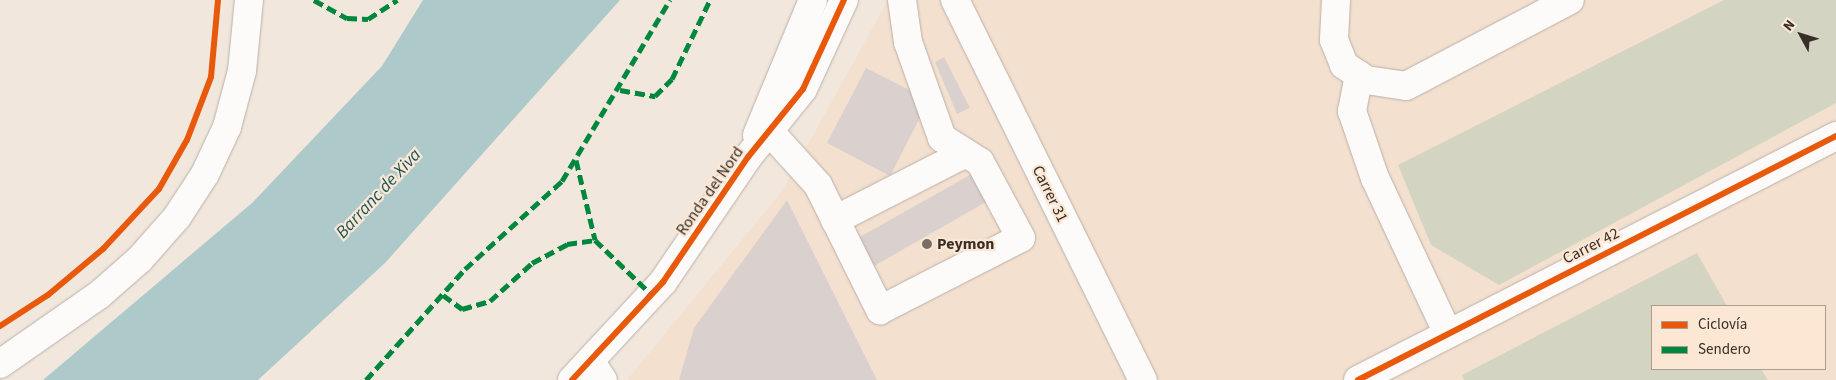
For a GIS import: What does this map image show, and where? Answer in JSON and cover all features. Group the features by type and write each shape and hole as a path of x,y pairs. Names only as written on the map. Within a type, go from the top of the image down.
{"street":[{"path":"0,364 99,295 140,259 177,217 205,174 227,127 242,71 249,0"},
{"name":"Ronda del Nord","path":"748,157 812,0"},
{"name":"Ronda del Nord","path":"589,374 663,282 748,157 803,89 844,0"},
{"path":"770,132 818,185 880,310 1021,238 980,162 942,138 908,42 902,0"},
{"path":"1336,0 1334,40 1344,65 1366,80 1406,86 1570,0"},
{"name":"Carrer 31","path":"954,2 1143,380"},
{"path":"1359,75 1352,111 1375,178 1448,334"},
{"name":"Carrer 42","path":"1358,380 1836,136"},
{"path":"835,220 966,153"}],"shaded area":[{"path":"888,0 1836,0 1836,380 627,380 782,191"}],"green space":[{"path":"1724,0 1836,0 1836,103 1499,285 1431,245 1398,165"},
{"path":"1697,253 1726,305 1651,305 1651,370 1762,370 1768,380 1464,380 1462,375"}],"water":[{"name":"Barranc de Xiva","path":"423,0 620,0 385,263 258,380 43,380 252,203 382,66"}],"building":[{"path":"944,57 970,108 957,114 935,62"},
{"path":"866,68 929,100 890,176 827,143"},
{"path":"977,171 993,198 874,266 858,238"},
{"path":"787,200 877,380 679,380 694,328"}],"marked path":[{"path":"314,0 347,18 368,19 397,0"},
{"path":"366,380 465,269 562,181 670,0"},
{"path":"620,90 655,96 672,79 710,0"},
{"path":"576,160 595,240 652,295"},
{"path":"443,295 462,309 490,301 532,263 567,244 595,240"}],"cycle path":[{"path":"0,326 48,295 103,249 159,189 187,140 211,77 218,0"},
{"path":"572,380 663,282 748,157 803,89 844,0"},
{"path":"1358,380 1836,136"}],"place":[{"name":"Peymon","path":"927,244"}]}
